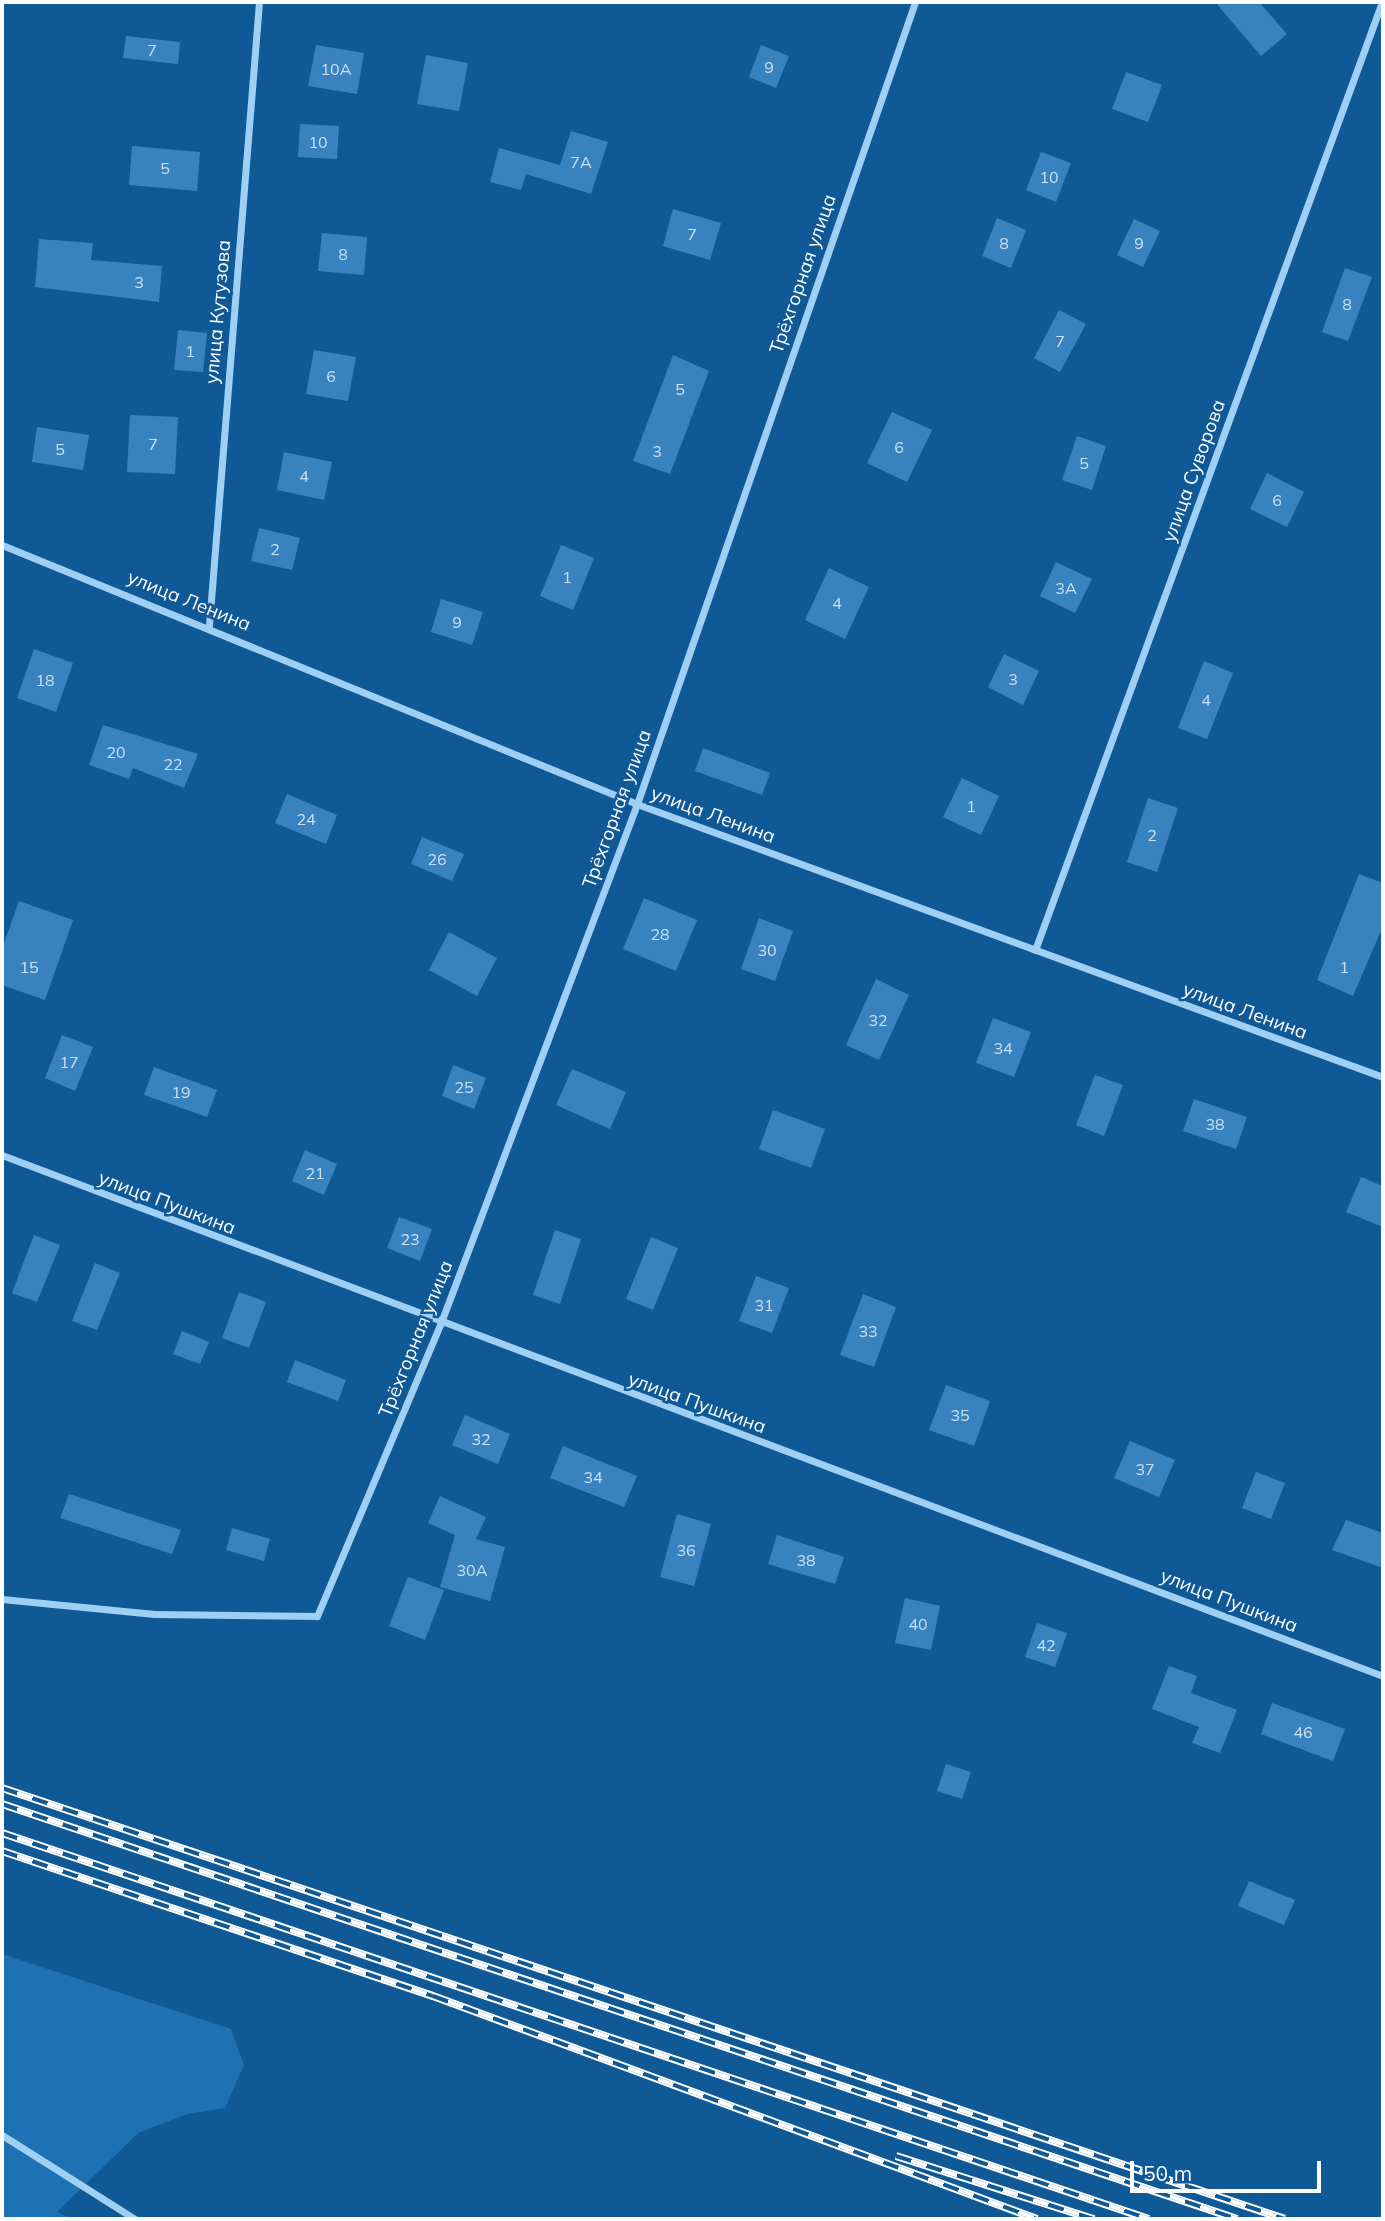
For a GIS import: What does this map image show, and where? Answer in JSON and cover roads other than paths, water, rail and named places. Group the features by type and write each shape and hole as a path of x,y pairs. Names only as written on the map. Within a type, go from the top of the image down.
{"street":[{"name":"улица Кутузова","path":"209,625 259,2"},
{"name":"Трёхгорная улица","path":"2,1599 154,1614 317,1616 440,1325 638,804 915,2"},
{"name":"улица Суворова","path":"1035,950 1382,2"},
{"name":"улица Ленина","path":"2,545 209,625 638,804 1383,1077"},
{"name":"улица Пушкина","path":"2,1155 440,1325 1383,1676"},
{"path":"2,2135 135,2219"}],"railway":[{"path":"2,1788 1285,2219"},
{"path":"2,1804 1237,2219"},
{"path":"2,1833 1149,2219"},
{"path":"2,1851 433,1996 1037,2219"},
{"path":"896,2156 1094,2219"}]}
